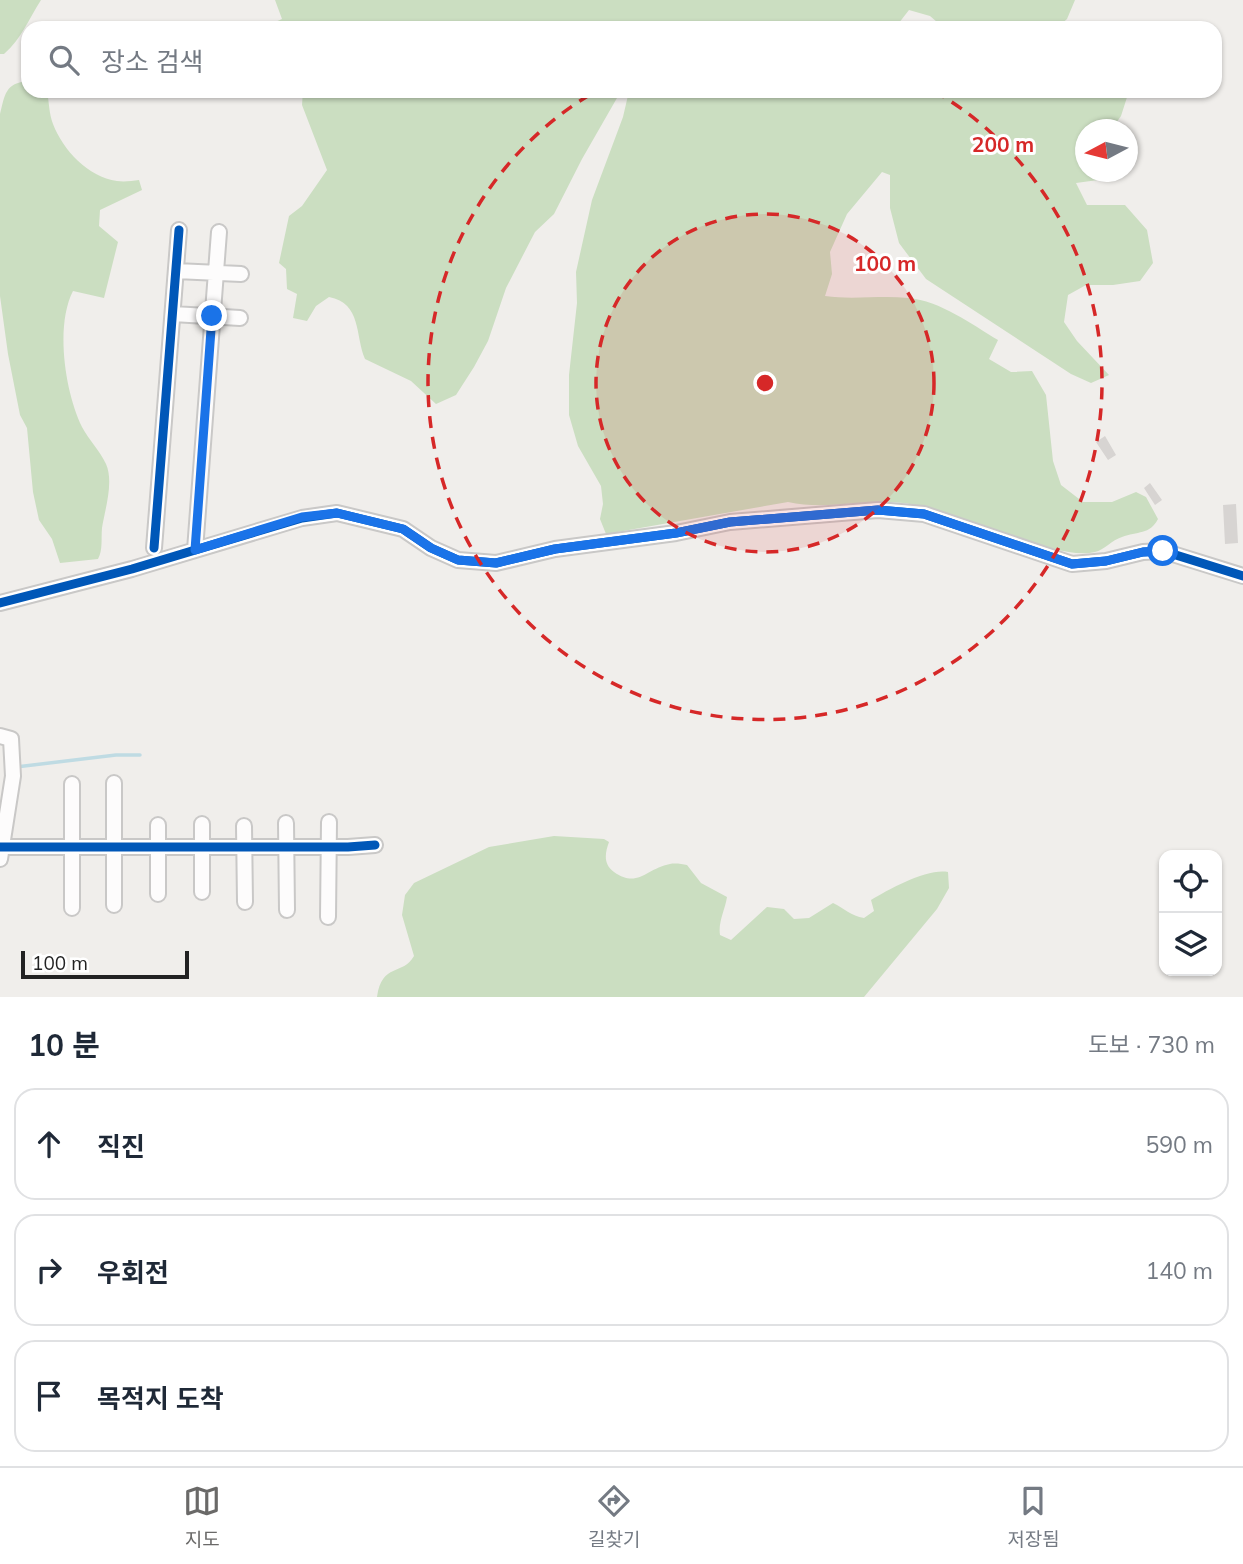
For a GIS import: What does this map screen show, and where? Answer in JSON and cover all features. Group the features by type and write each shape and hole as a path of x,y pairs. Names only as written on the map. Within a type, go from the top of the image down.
{"street":[{"path":"154,548 179,230"},
{"path":"195,550 219,232"},
{"path":"176,271 241,274"},
{"path":"173,314 240,317"},
{"path":"0,603 132,569 302,517 337,513 403,529 431,548 458,560 496,563 555,549 676,533 730,522 878,510 924,514 1072,564 1163,551 1243,576"},
{"path":"0,736 11,739 13,749 13,776 1,851 375,845"},
{"path":"114,783 114,905"},
{"path":"72,784 72,908"},
{"path":"328,916 329,822"},
{"path":"286,823 287,910"},
{"path":"202,824 202,892"},
{"path":"158,894 159,825"},
{"path":"244,825 245,902"}],"green space":[{"path":"0,0 41,0 28,21 21,21 20,35 4,54 0,54"},
{"path":"275,0 1075,0 1065,21 936,21 930,16 909,10 900,21 278,21 282,19"},
{"path":"20,82 21,98 48,98 57,134 78,161 106,178 120,181 139,180 142,190 100,210 99,226 118,242 104,298 73,291 64,322 64,359 76,413 82,427 104,459 108,471 108,496 98,559 60,563 52,539 39,520 33,492 27,428 20,415 8,354 0,296 0,114 7,91"},
{"path":"302,98 617,98 554,214 535,232 506,288 488,341 456,395 436,404 411,381 365,359 356,322 347,306 340,300 329,297 316,306 307,321 293,318 297,294 287,289 286,269 279,263 289,216 302,206 327,170 302,105"},
{"path":"627,98 1127,98 1119,119 1075,119 1075,182 1083,182 1076,183 1087,205 1125,205 1147,230 1153,263 1140,281 1086,285 1068,295 1064,322 1077,341 1109,375 1091,383 1071,374 926,279 899,243 890,208 890,175 882,172 847,214 830,252 832,274 825,296 920,300 955,314 998,340 989,359 1011,372 1032,371 1046,395 1053,461 1061,485 1083,502 1112,502 1136,492 1146,497 1158,519 1151,528 1118,538 1098,551 1077,553 1031,543 930,508 895,502 818,505 788,502 606,534 600,519 603,504 601,486 578,446 569,415 569,375 577,303 576,272 592,200"},
{"path":"554,836 604,839 609,842 606,854 608,865 622,877 636,878 670,864 687,865 701,883 727,897 720,935 731,940 767,907 784,909 794,919 809,918 833,903 864,918 874,911 871,900 920,876 948,872 949,888 937,909 864,997 377,997 383,979 414,956 402,915 405,895 414,883 489,847"}],"building":[{"path":"1105,436 1116,455 1108,460 1096,442"},
{"path":"1150,483 1162,500 1155,505 1144,488"},
{"path":"1236,504 1238,543 1225,544 1223,505"}],"waterway":[{"path":"16,767 116,755 140,755"}],"cycle path":[{"path":"154,548 179,230"},
{"path":"0,603 132,569 302,518 337,513 403,529 431,548 458,560 496,563 555,549 676,533 730,522 878,510 924,514 1072,564 1163,551 1243,576"},
{"path":"0,847 375,845"}],"route":[{"path":"212,316 195,550 302,517 337,513 403,529 431,548 458,560 496,563 555,549 676,533 730,522 878,510 924,514 1072,564 1163,551"}]}
